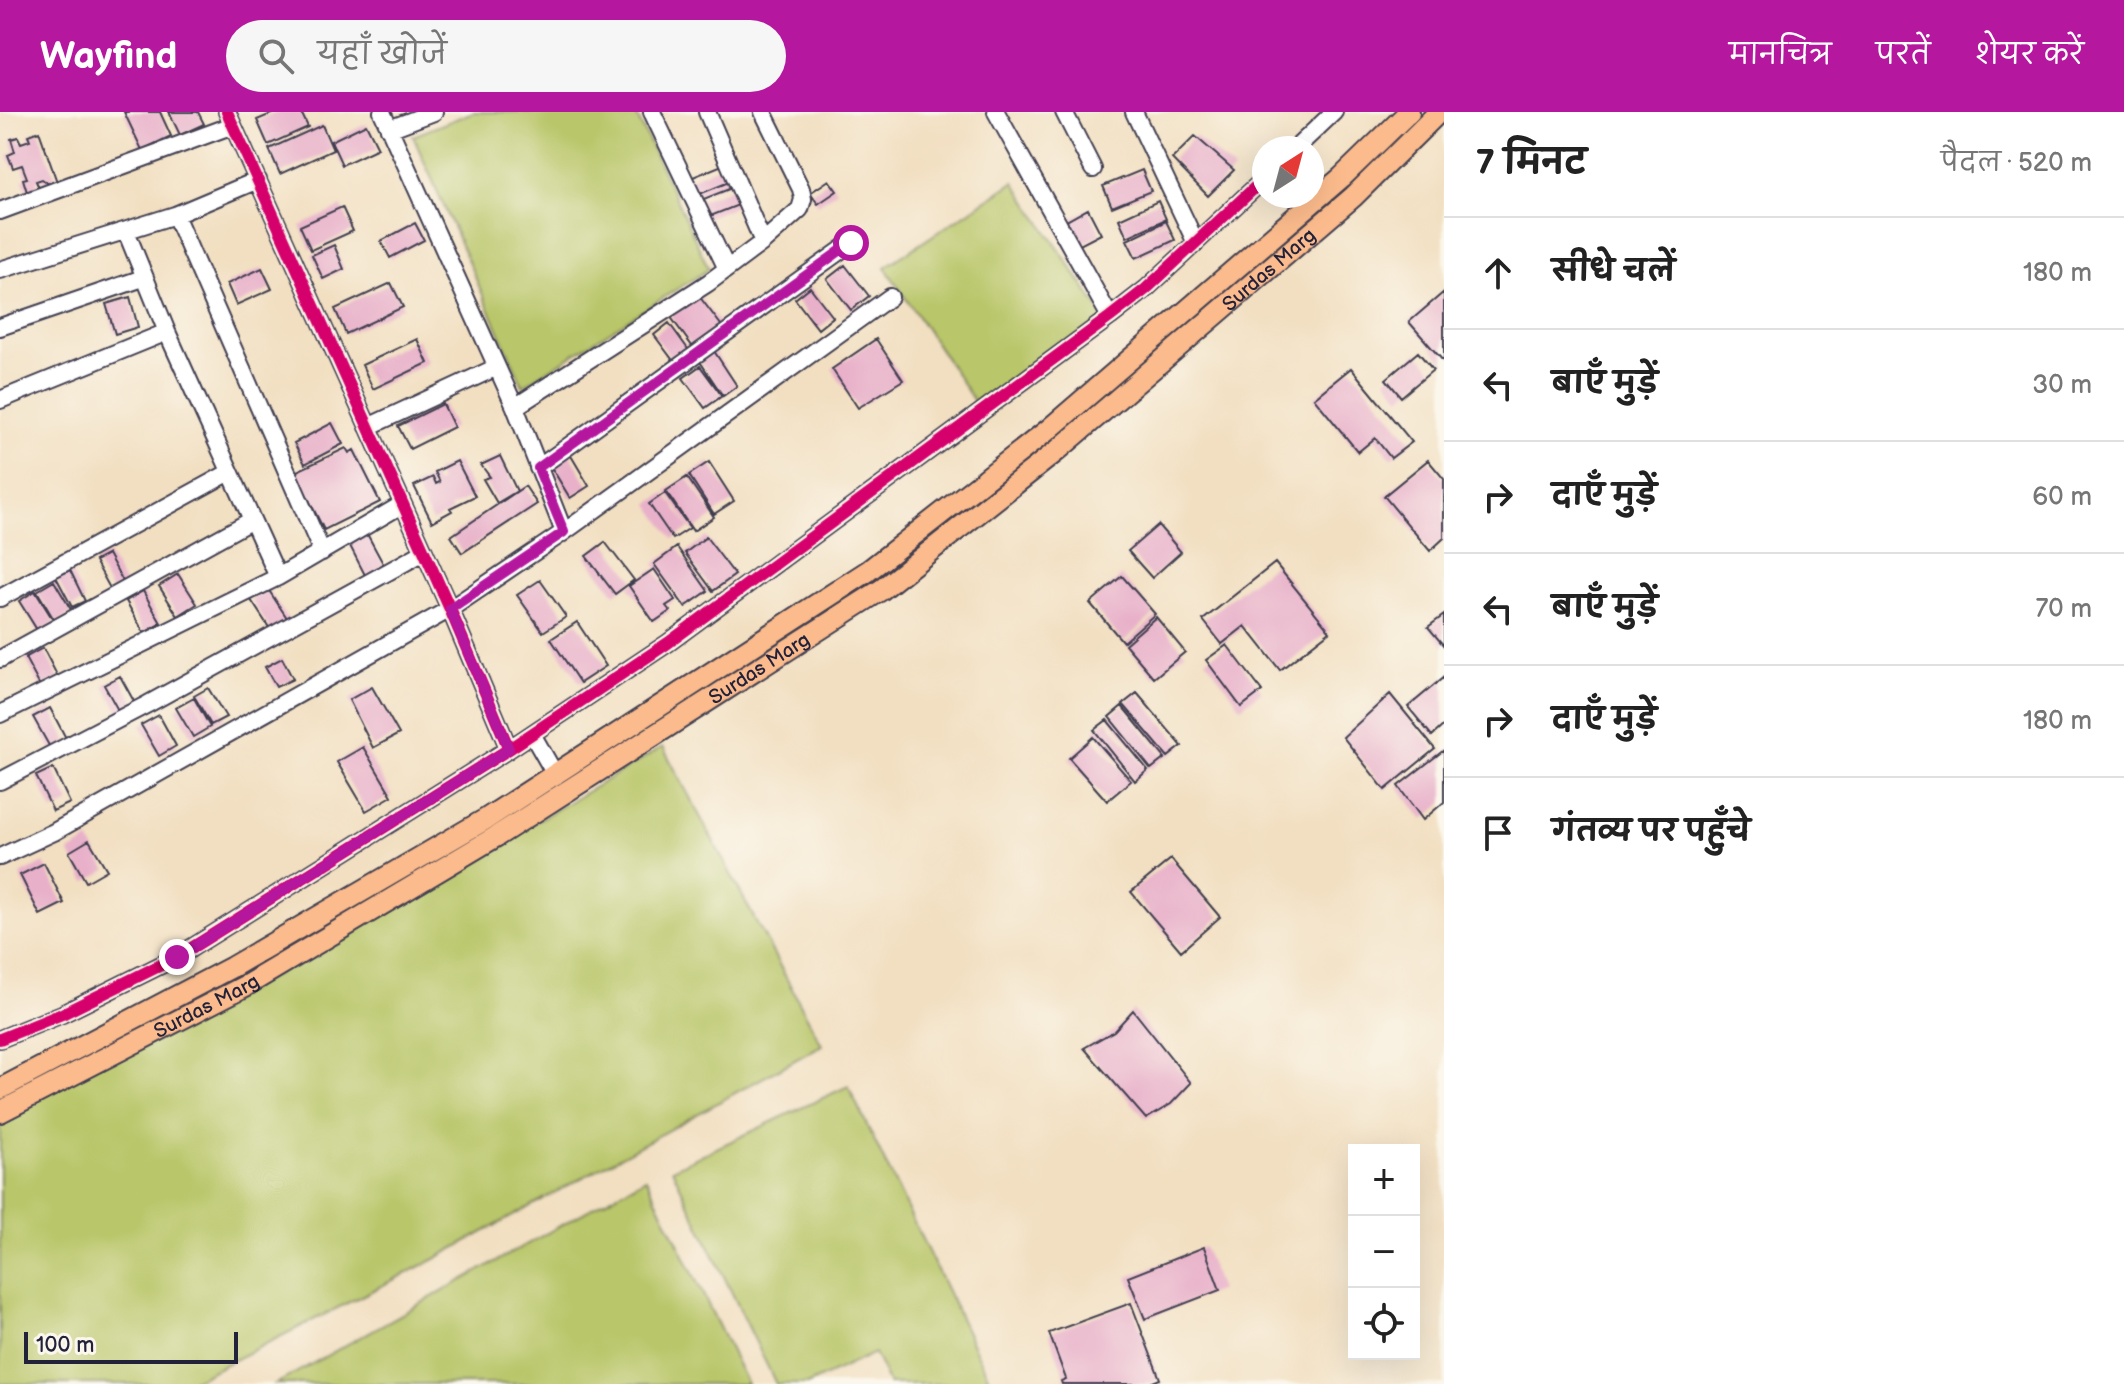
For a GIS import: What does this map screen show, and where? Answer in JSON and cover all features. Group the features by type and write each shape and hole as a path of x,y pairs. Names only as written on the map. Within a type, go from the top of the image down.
{"main road":[{"name":"Surdas Marg","path":"0,1089 232,967 473,827 868,571 1048,430 1342,177 1409,112"},
{"name":"Surdas Marg","path":"0,1112 247,985 497,836 881,590 1058,450 1353,197 1439,112"},
{"path":"662,706 673,725"}],"street":[{"path":"382,112 515,407 564,532"},
{"path":"389,129 434,112"},
{"path":"652,112 727,269"},
{"path":"707,112 763,242"},
{"path":"515,407 727,269 792,219 800,209 803,199 801,189 763,112"},
{"path":"996,112 1110,317"},
{"path":"1064,112 1093,169"},
{"path":"1134,112 1196,243"},
{"path":"1309,136 1334,112"},
{"path":"0,211 230,118 450,609 509,749"},
{"path":"0,270 175,215 258,180"},
{"path":"0,1039 62,1014 177,957 509,749 668,643 1110,317 1252,190"},
{"path":"175,215 322,552"},
{"path":"126,231 143,278 278,577"},
{"path":"538,468 851,243"},
{"path":"0,327 143,278"},
{"path":"0,857 54,832 450,609 564,532 890,297"},
{"path":"0,400 167,332"},
{"path":"368,427 497,367"},
{"path":"0,598 230,472"},
{"path":"0,714 278,577 403,504"},
{"path":"0,659 252,520"},
{"path":"0,781 148,704 424,552"},
{"path":"532,734 556,776"}],"green space":[{"path":"473,112 635,112 709,269 523,386 413,136"},
{"path":"1014,182 1105,318 976,404 885,267"},
{"path":"663,747 822,1045 435,1259 186,1384 0,1384 0,1106 213,1011"},
{"path":"848,1086 991,1382 987,1384 889,1384 874,1353 809,1384 776,1384 672,1169"},
{"path":"646,1178 747,1384 276,1384"}],"building":[{"path":"124,112 160,112 171,136 142,150"},
{"path":"169,112 198,112 204,124 180,135"},
{"path":"276,112 301,112 308,127 268,145 257,120"},
{"path":"366,124 378,148 342,165 331,141"},
{"path":"322,125 333,150 280,174 269,149"},
{"path":"39,131 57,182 51,185 42,179 36,181 39,188 27,192 23,179 27,178 22,165 13,168 8,155 15,152 11,139 18,137 21,143 30,140 28,135"},
{"path":"1195,136 1234,170 1208,196 1172,159"},
{"path":"727,163 734,180 695,196 688,179"},
{"path":"1142,170 1151,191 1112,207 1103,186"},
{"path":"829,180 837,191 818,204 810,193"},
{"path":"734,187 741,204 703,219 696,202"},
{"path":"1158,201 1166,219 1127,237 1119,219"},
{"path":"342,207 353,231 311,250 300,226"},
{"path":"1088,209 1101,234 1076,247 1063,223"},
{"path":"1166,221 1175,240 1136,258 1127,240"},
{"path":"415,223 424,240 390,258 381,241"},
{"path":"334,245 344,269 323,279 312,255"},
{"path":"845,265 869,296 851,310 827,279"},
{"path":"262,268 272,289 236,305 227,284"},
{"path":"391,283 403,307 346,334 335,309"},
{"path":"810,287 833,317 818,329 795,299"},
{"path":"1444,292 1444,362 1409,322"},
{"path":"699,296 724,329 695,350 670,316"},
{"path":"130,297 138,327 115,334 106,304"},
{"path":"669,323 693,356 678,367 654,335"},
{"path":"417,339 428,363 373,389 362,365"},
{"path":"876,339 903,380 858,408 832,369"},
{"path":"714,351 737,386 723,396 699,360"},
{"path":"1418,352 1433,370 1401,397 1386,379"},
{"path":"700,366 722,396 705,408 683,378"},
{"path":"1351,368 1412,442 1391,458 1375,438 1358,452 1314,398"},
{"path":"443,404 454,427 410,449 398,426"},
{"path":"332,423 343,444 305,464 294,443"},
{"path":"346,448 349,453 354,450 380,502 324,530 295,472"},
{"path":"570,454 589,486 570,498 550,465"},
{"path":"500,456 517,491 497,503 483,479 490,477 481,465"},
{"path":"1428,460 1444,479 1444,538 1430,551 1384,496"},
{"path":"457,461 475,496 450,508 452,511 432,522 414,486 433,477 436,484 440,482 435,472"},
{"path":"709,462 734,501 714,514 689,475"},
{"path":"687,477 714,517 693,531 666,491"},
{"path":"525,486 537,504 462,553 451,536"},
{"path":"665,493 690,528 673,539 649,504"},
{"path":"1158,525 1181,552 1152,578 1128,551"},
{"path":"366,532 385,567 366,577 348,542"},
{"path":"706,537 735,575 713,591 685,553"},
{"path":"605,542 634,580 615,594 586,556"},
{"path":"677,547 708,591 685,607 654,564"},
{"path":"108,554 125,585 112,592 95,561"},
{"path":"1275,563 1330,631 1280,670 1245,626 1222,644 1203,620"},
{"path":"654,569 675,600 666,606 670,611 654,622 629,586"},
{"path":"70,570 85,601 72,607 56,577"},
{"path":"178,574 197,604 178,616 159,586"},
{"path":"1122,576 1155,614 1123,642 1090,603"},
{"path":"540,580 566,617 543,632 517,595"},
{"path":"54,581 73,613 56,623 37,591"},
{"path":"268,589 289,621 272,632 251,600"},
{"path":"35,591 55,623 39,633 19,601"},
{"path":"143,591 161,623 144,633 126,601"},
{"path":"1444,615 1444,646 1428,627"},
{"path":"1156,617 1185,652 1154,678 1125,644"},
{"path":"577,622 606,666 580,683 551,639"},
{"path":"1227,645 1262,691 1241,707 1206,660"},
{"path":"43,648 59,679 41,688 25,658"},
{"path":"282,658 293,679 276,687 265,667"},
{"path":"120,676 136,705 120,714 104,685"},
{"path":"1444,677 1444,725 1432,736 1408,707"},
{"path":"372,687 399,734 373,748 349,700"},
{"path":"208,688 226,717 211,725 194,696"},
{"path":"1137,693 1182,746 1168,757 1123,704"},
{"path":"1390,694 1435,749 1385,790 1343,737"},
{"path":"194,698 210,727 193,737 176,708"},
{"path":"1122,706 1165,758 1151,769 1109,717"},
{"path":"50,708 68,742 52,751 33,717"},
{"path":"159,715 176,746 159,756 141,725"},
{"path":"1107,720 1148,770 1135,781 1094,730"},
{"path":"1093,737 1131,781 1107,801 1069,758"},
{"path":"363,747 392,796 366,811 337,762"},
{"path":"1444,750 1444,802 1423,820 1398,786"},
{"path":"53,768 70,803 53,811 36,776"},
{"path":"89,840 107,870 86,882 69,852"},
{"path":"1171,859 1220,917 1181,951 1131,892"},
{"path":"44,863 64,903 40,915 20,875"},
{"path":"1133,1010 1191,1083 1171,1104 1146,1119 1084,1048 1114,1031"},
{"path":"1204,1247 1220,1290 1145,1319 1128,1277"},
{"path":"1131,1303 1160,1379 1148,1384 1062,1384 1061,1381 1066,1379 1049,1333"}],"cycle path":[{"path":"227,112 450,609 509,749"},
{"path":"0,1039 62,1014 177,957 509,749 668,643 1110,317 1146,289 1252,190"}],"route":[{"path":"177,957 509,749 450,609 564,532 538,468 851,243"}]}
